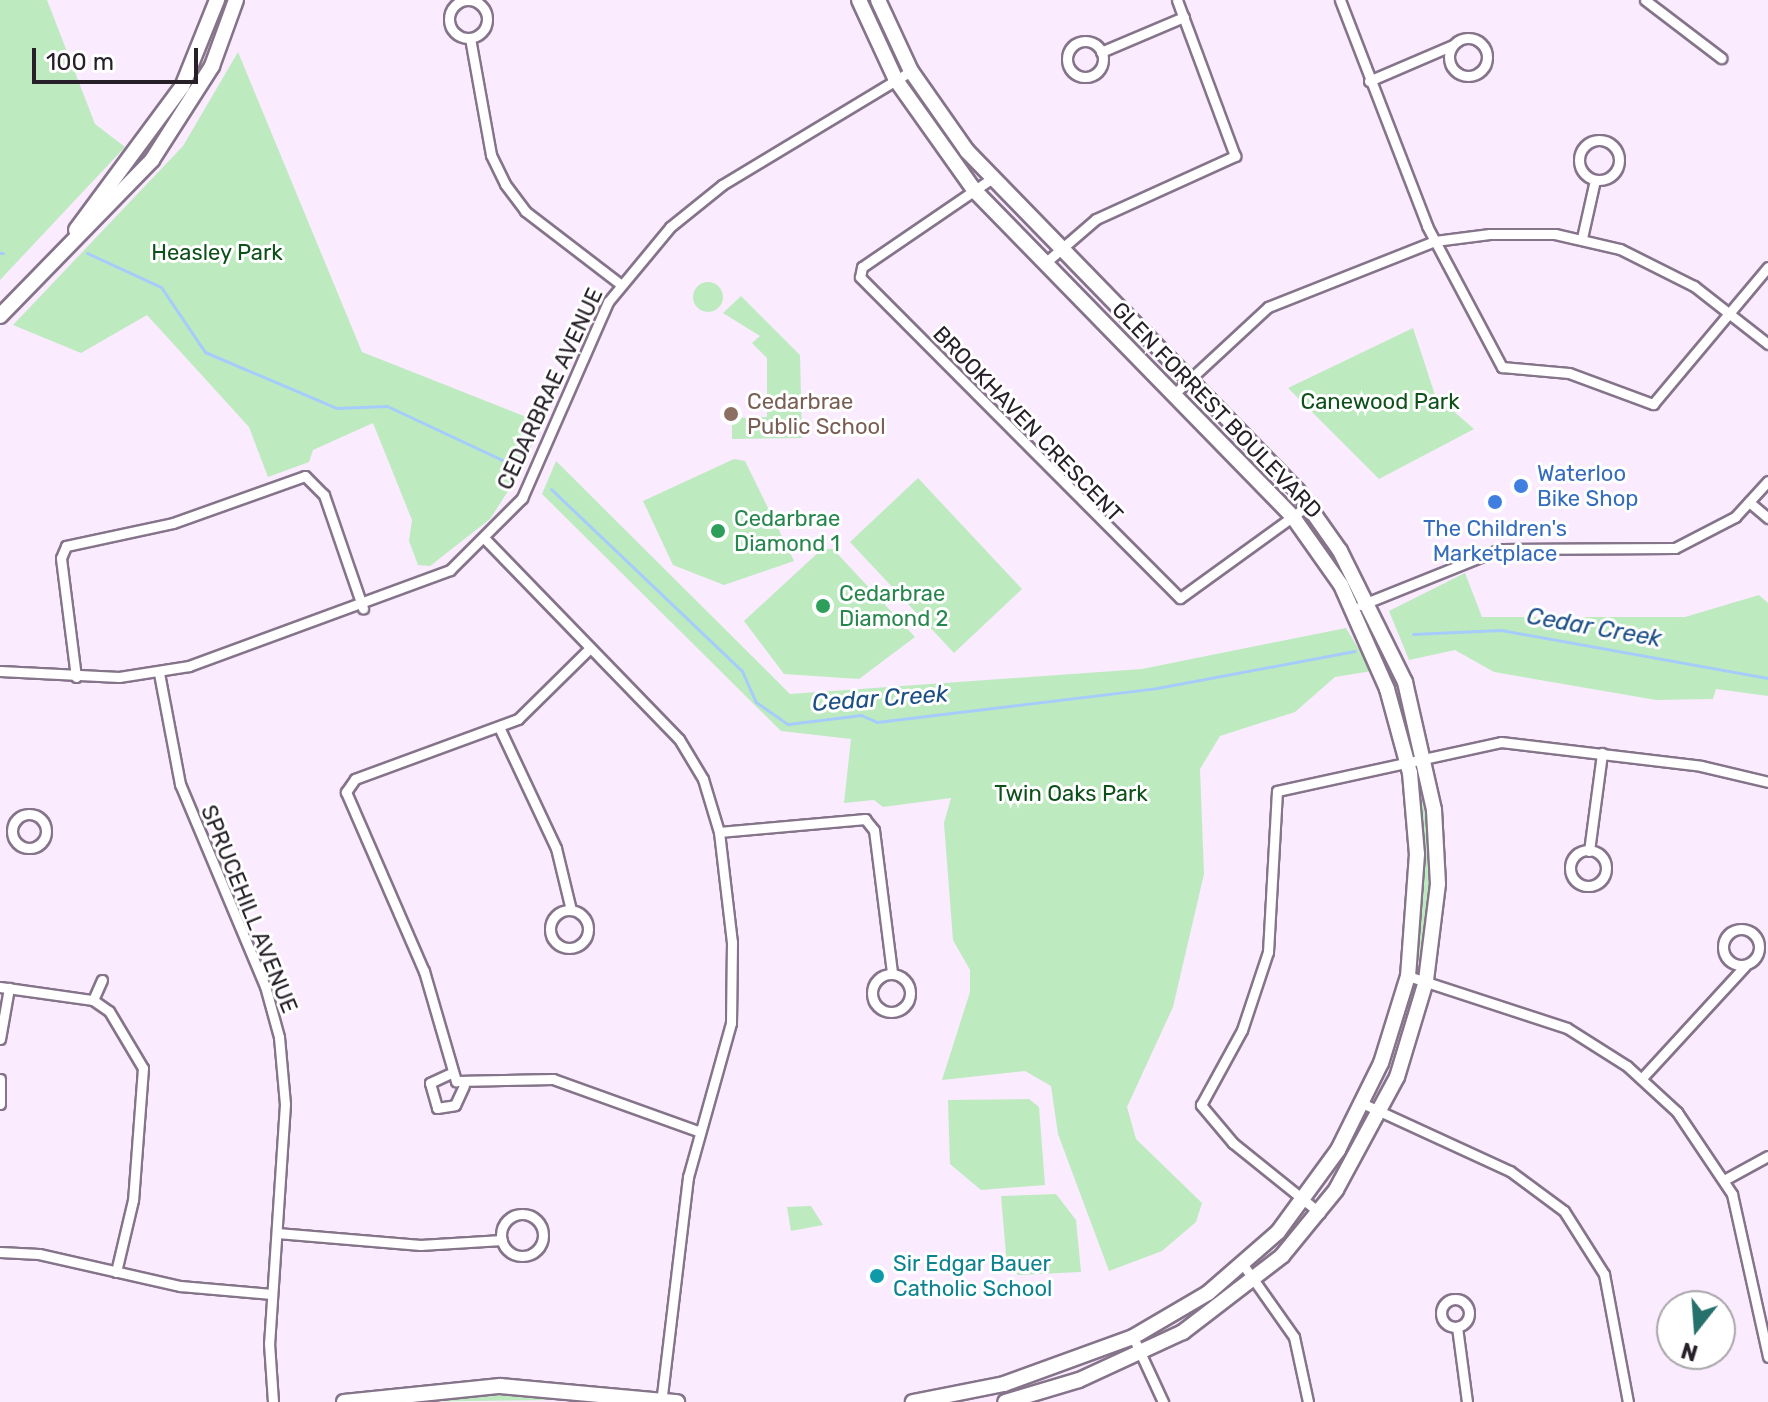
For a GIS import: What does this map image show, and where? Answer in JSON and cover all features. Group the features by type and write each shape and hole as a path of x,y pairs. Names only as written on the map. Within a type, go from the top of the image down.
{"street":[{"path":"67,243 182,87 217,0"},
{"path":"0,316 67,243 152,160 212,66 236,0"},
{"path":"470,38 482,31 486,13 464,0 451,10 449,23 470,38 491,155 505,184 525,211 620,284"},
{"name":"GLEN FORREST BOULEVARD","path":"878,0 911,71 991,179 1307,506 1369,601 1426,756 1438,884 1426,981 1380,1113 1320,1213 1255,1280 1141,1354 1007,1402"},
{"path":"1045,263 1096,219 1235,156 1177,0"},
{"path":"1340,0 1369,81 1435,241 1494,362 1569,373 1641,405 1653,404 1768,267"},
{"path":"1645,0 1721,58"},
{"name":"GLEN FORREST BOULEVARD","path":"862,1 896,80 975,191 1293,517 1354,608 1406,759 1417,854 1408,976 1364,1104 1303,1201 1244,1266 1133,1337 1004,1384 913,1402"},
{"path":"1101,52 1184,17"},
{"path":"1369,81 1469,38 1481,44 1481,70 1456,71 1453,45"},
{"name":"CEDARBRAE AVENUE","path":"0,671 76,677 159,673 363,608 440,576 486,540 532,480 583,350 620,284 694,204 911,71"},
{"path":"1600,140 1619,159 1612,175 1595,180 1581,169 1579,156 1600,140"},
{"name":"BROOKHAVEN CRESCENT","path":"991,179 862,267 860,277 1164,589 1187,597 1307,506"},
{"path":"1582,238 1595,180"},
{"path":"1173,395 1262,311 1435,241 1490,234 1582,238 1673,273 1730,312 1768,344"},
{"path":"76,677 61,558 66,546 173,523 305,476 317,479 363,608"},
{"path":"1354,608 1500,549 1675,548 1714,532 1768,481"},
{"path":"1749,502 1768,518"},
{"path":"486,540 694,760 719,832 734,983 727,1057 700,1132 672,1274 661,1401"},
{"path":"590,648 529,712 499,727 355,779 346,792 424,971 449,1074 464,1086 553,1079 700,1132"},
{"name":"SPRUCEHILL AVENUE","path":"159,673 180,784 272,1004 285,1104 272,1294 273,1402"},
{"path":"499,727 556,848 571,910 588,930 567,947 551,928 558,914 571,910"},
{"path":"1320,1213 1233,1143 1203,1097 1242,1030 1268,952 1277,791 1406,759 1501,742 1602,753 1768,782"},
{"path":"1589,851 1602,753"},
{"path":"719,832 865,819 874,830 892,973 910,995 891,1012 878,1007 872,991 892,973"},
{"path":"0,827 13,826"},
{"path":"1642,1078 1745,966 1758,939 1737,928 1727,937 1726,957 1745,966"},
{"path":"1408,976 1567,1028 1642,1078 1680,1115 1724,1180 1752,1261 1768,1357"},
{"path":"93,1000 102,980"},
{"path":"0,1039 4,988 93,1000 114,1017 143,1068 133,1200 116,1272"},
{"path":"449,1074 430,1083 437,1108 455,1105 464,1086"},
{"path":"0,1079 0,1104"},
{"path":"1364,1104 1510,1171 1564,1211 1604,1274 1628,1402"},
{"path":"1724,1180 1768,1156"},
{"path":"518,1215 534,1218 543,1231 541,1244 526,1256 511,1252 502,1240 504,1226 518,1215"},
{"path":"277,1233 420,1245 502,1240"},
{"path":"0,1252 272,1294"},
{"path":"1244,1266 1294,1337 1308,1402"},
{"path":"1457,1327 1467,1402"},
{"path":"1133,1337 1163,1402"},
{"path":"1004,1384 1007,1402"},
{"path":"344,1402 460,1386 580,1398 677,1402"}],"green space":[{"path":"0,0 47,0 95,124 125,147 0,280"},
{"name":"Heasley Park","path":"238,52 362,352 539,422 526,463 490,519 430,566 418,565 409,541 412,520 373,423 313,450 309,462 268,477 249,427 147,315 81,353 13,325 183,146"},
{"path":"708,282 719,286 723,297 719,308 708,312 697,308 693,297 697,286"},
{"path":"741,296 800,355 802,438 732,439 732,418 767,417 767,358 752,343 760,336 723,313"},
{"name":"Canewood Park","path":"1413,328 1435,395 1474,429 1379,479 1288,388"},
{"name":"Cedarbrae Diamond 1","path":"734,459 745,461 794,561 724,585 673,565 643,501"},
{"name":"Twin Oaks Park","path":"556,461 790,694 1142,669 1346,628 1372,671 1335,677 1295,712 1220,736 1200,769 1204,874 1173,1007 1127,1107 1136,1139 1202,1203 1196,1222 1162,1251 1109,1271 1058,1134 1051,1086 1025,1071 942,1080 970,992 970,970 953,940 944,823 951,798 883,807 874,800 844,803 851,739 781,731 542,494"},
{"path":"918,478 1022,589 954,653 850,542"},
{"name":"Cedarbrae Diamond 2","path":"822,549 833,549 915,637 859,679 784,674 744,621"},
{"path":"1465,573 1482,617 1685,617 1759,595 1768,603 1768,696 1716,689 1713,699 1656,700 1494,672 1455,650 1409,660 1389,611"},
{"path":"1422,782 1432,877 1422,960 1417,954"},
{"path":"1029,1099 1039,1107 1045,1185 981,1190 950,1164 948,1100"},
{"path":"1056,1194 1076,1220 1081,1272 1018,1275 1007,1266 1001,1196"},
{"path":"811,1206 823,1225 791,1231 787,1207"},
{"path":"474,1393 559,1400 388,1402"}],"waterway":[{"name":"Cedar Creek","path":"87,253 161,287 205,352 336,408 387,406 515,466"},
{"name":"Cedar Creek","path":"551,489 742,671 756,702 788,724 861,715 877,722 1157,688 1355,651"},
{"name":"Cedar Creek","path":"1413,634 1501,630 1768,678"}],"place":[{"name":"Cedarbrae Public School","path":"731,414"},
{"name":"Waterloo Bike Shop","path":"1521,486"},
{"name":"The Children's Marketplace","path":"1495,502"},
{"name":"Cedarbrae Diamond 1","path":"718,531"},
{"name":"Cedarbrae Diamond 2","path":"823,606"},
{"name":"Sir Edgar Bauer Catholic School","path":"877,1276"}]}
